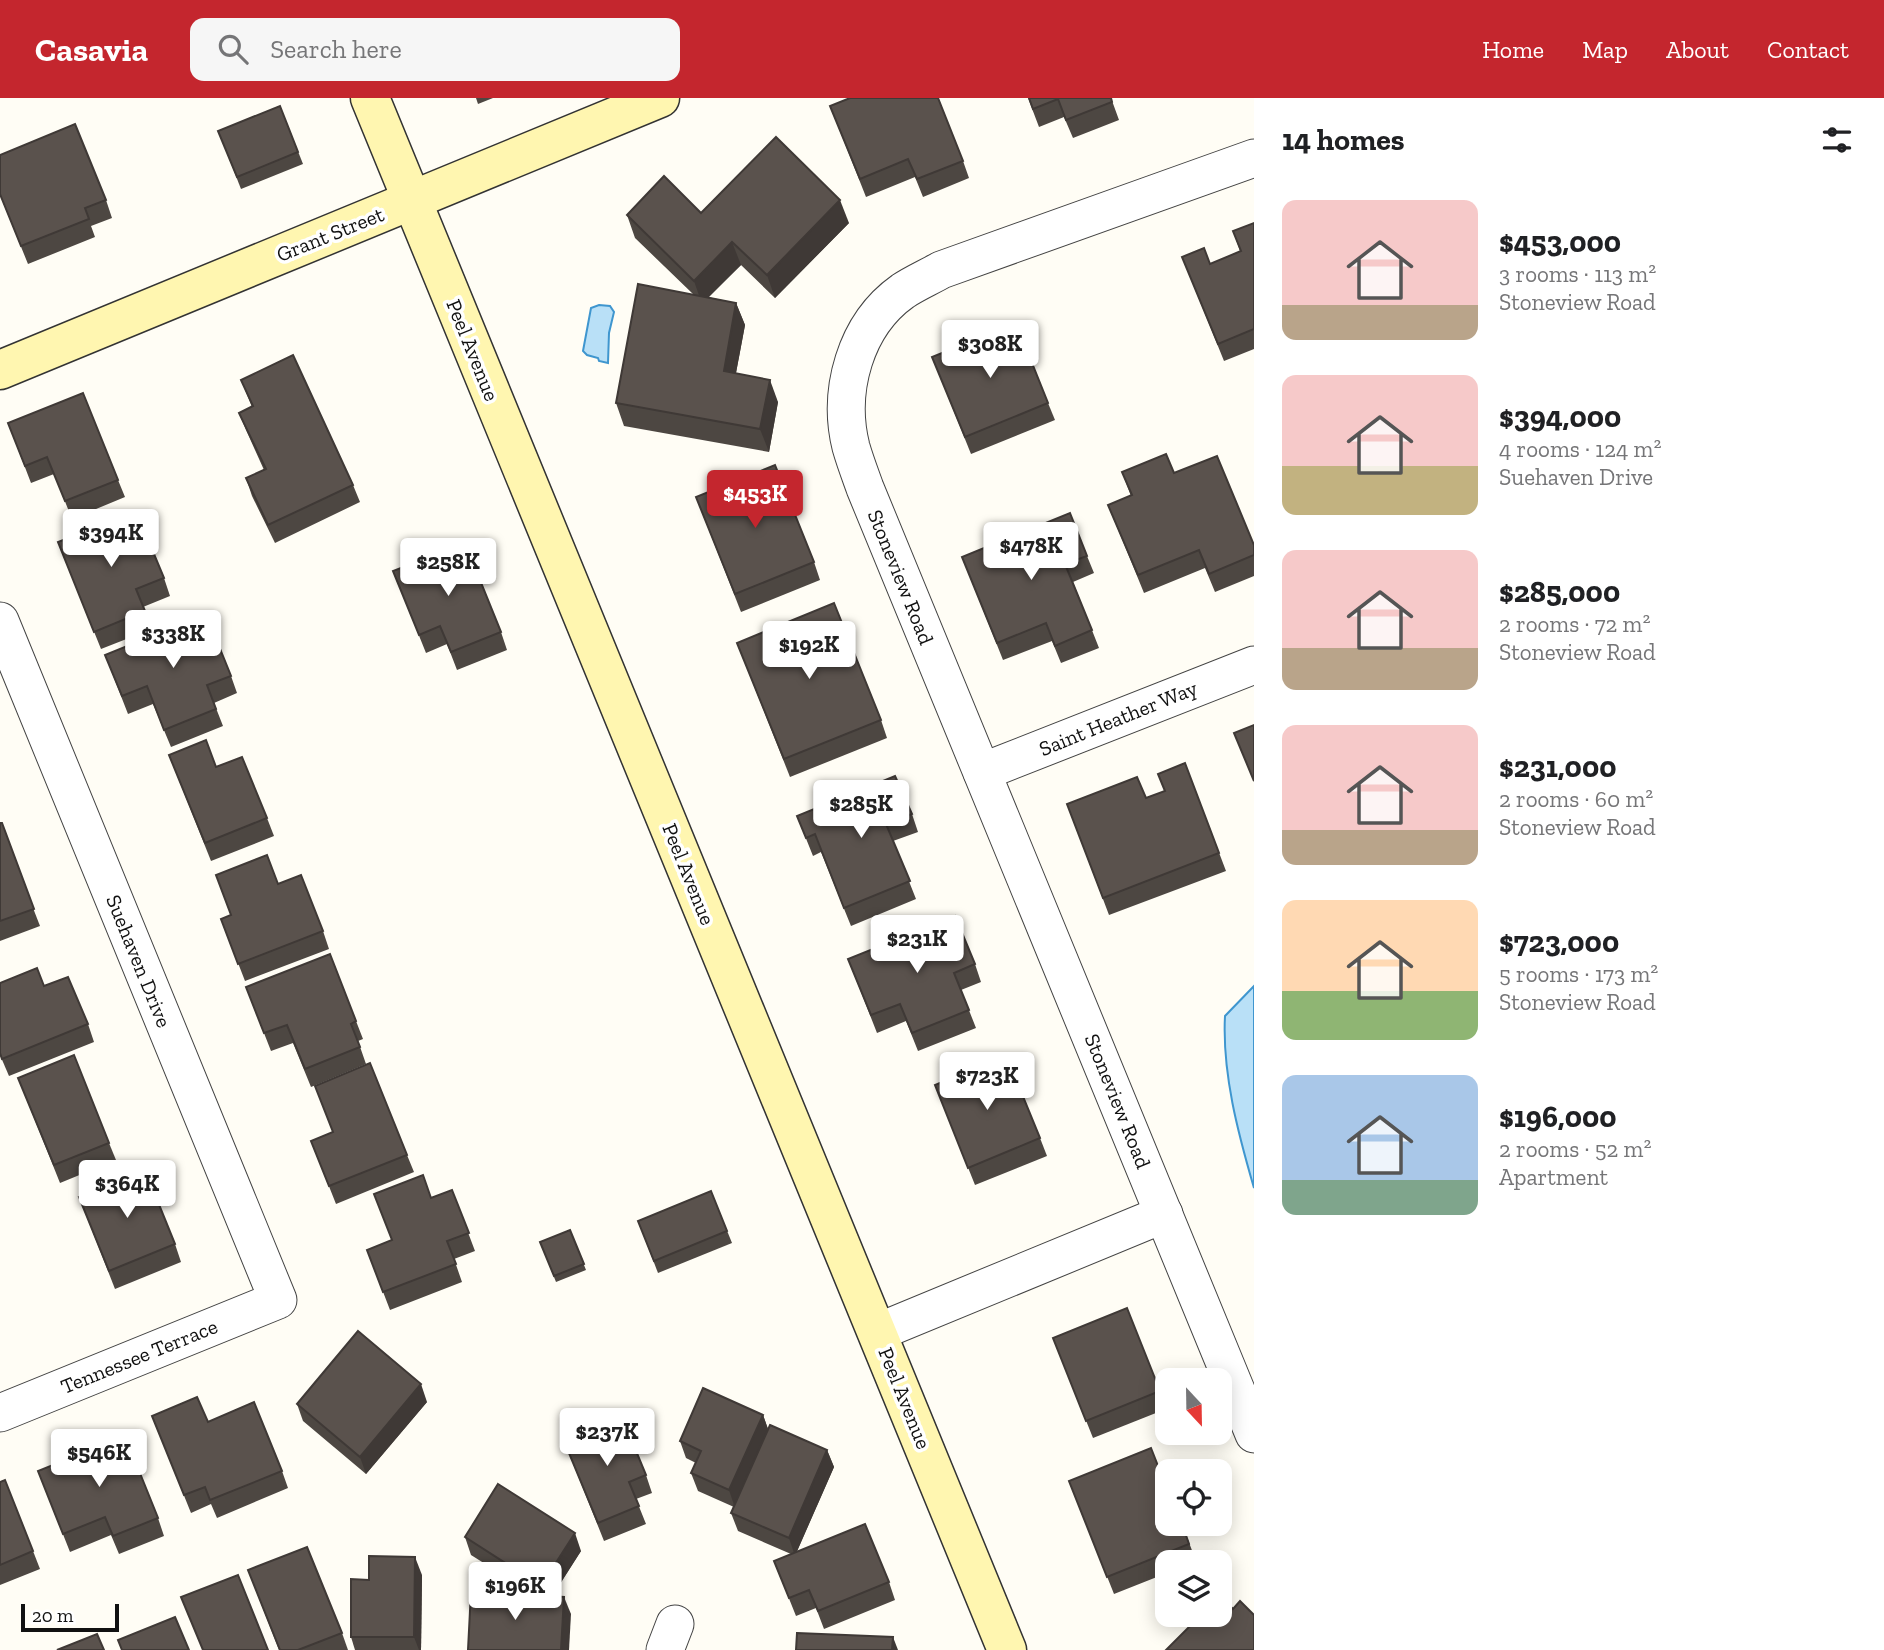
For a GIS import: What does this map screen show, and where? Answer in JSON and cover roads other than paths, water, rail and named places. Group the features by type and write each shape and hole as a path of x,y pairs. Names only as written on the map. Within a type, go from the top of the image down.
{"street":[{"name":"Peel Avenue","path":"370,98 1007,1650"},
{"name":"Grant Street","path":"0,370 660,98"},
{"name":"Stoneview Road","path":"1254,158 941,270 902,292 869,324 852,362 846,405 850,445 865,488 1254,1434"},
{"name":"Suehaven Drive","path":"0,621 278,1300"},
{"name":"Saint Heather Way","path":"982,772 1254,664"},
{"path":"878,1332 1164,1214"},
{"name":"Tennessee Terrace","path":"0,1413 278,1300"}],"water":[{"path":"599,305 610,306 614,312 609,333 608,363 583,351 591,308"},
{"path":"1254,986 1254,1188 1232,1103 1226,1059 1225,1016"}]}
